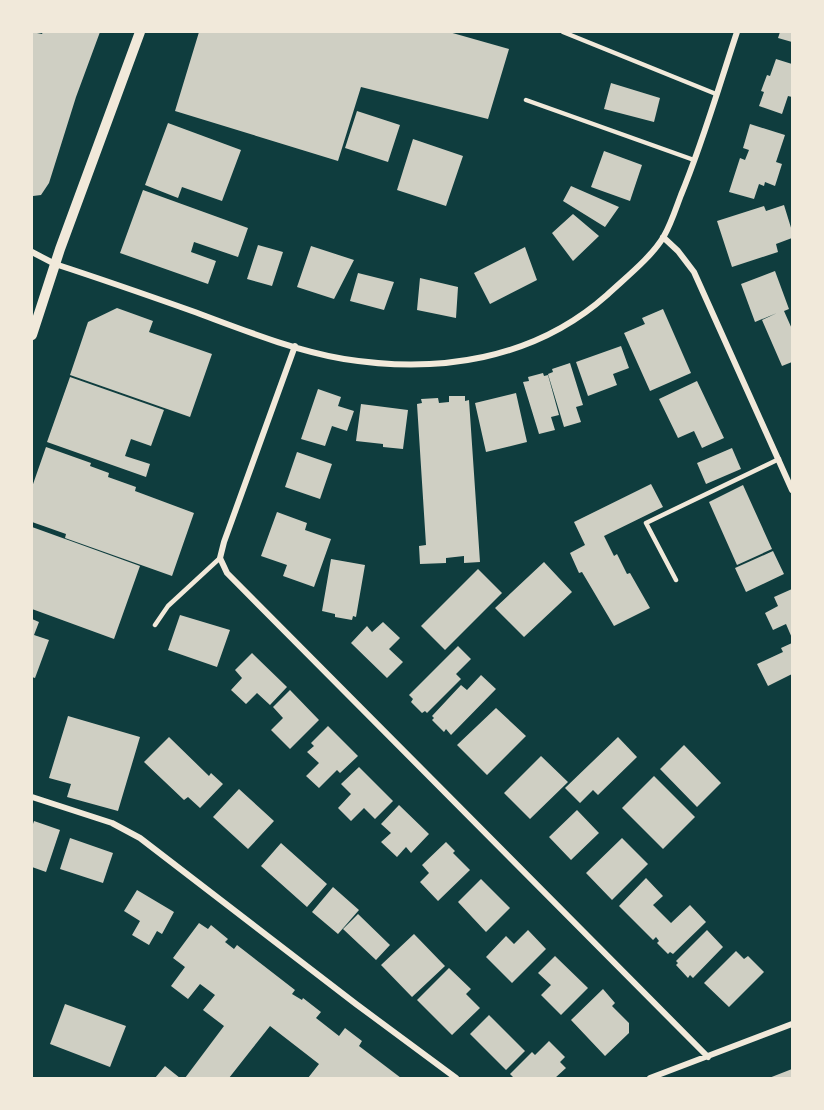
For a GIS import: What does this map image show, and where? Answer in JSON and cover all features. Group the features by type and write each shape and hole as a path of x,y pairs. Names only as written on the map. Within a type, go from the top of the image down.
{"street":[{"path":"32,335 55,264 140,32"},
{"path":"32,252 55,264 295,346 342,358 388,364 442,364 496,356 544,338 591,309 638,267 663,237 694,160 737,32"},
{"path":"663,237 694,272 792,486"},
{"path":"295,346 220,558 226,573 708,1057"},
{"path":"32,797 112,823 140,838 456,1078"},
{"path":"650,1078 792,1024"}],"lane":[{"path":"563,32 716,94"},
{"path":"526,100 694,160"},
{"path":"676,580 646,523 778,459"},
{"path":"155,625 168,606 220,558"}],"building":[{"path":"32,32 42,34 43,32 100,32 76,97 49,183 41,195 33,196 32,196"},
{"path":"199,32 449,32 509,49 488,119 361,87 338,161 175,111"},
{"path":"780,32 792,32 792,42 778,38"},
{"path":"776,59 792,64 792,97 788,96 782,114 759,106 764,92 761,91"},
{"path":"611,83 660,98 654,122 604,109"},
{"path":"357,111 400,125 388,162 345,148"},
{"path":"168,123 241,150 222,201 182,187 178,198 145,185"},
{"path":"750,124 785,135 776,162 782,164 775,186 765,182 764,186 759,184 754,199 729,192 740,158 745,160 749,150 743,148"},
{"path":"413,139 463,156 446,206 397,190"},
{"path":"604,151 642,165 630,201 591,187"},
{"path":"571,186 619,207 605,227 563,201"},
{"path":"143,190 248,228 238,257 194,242 191,252 216,261 208,284 120,253"},
{"path":"784,205 792,238 776,244 778,252 732,267 717,221 764,206 766,211"},
{"path":"573,214 599,236 573,261 552,233"},
{"path":"258,245 283,252 272,286 247,279"},
{"path":"311,246 354,260 334,299 297,287"},
{"path":"525,247 537,280 490,304 474,273"},
{"path":"775,271 789,309 784,311 792,329 792,362 782,366 762,320 777,313 755,322 741,284"},
{"path":"358,273 394,282 384,310 350,301"},
{"path":"420,278 458,287 456,318 417,310"},
{"path":"117,308 153,321 149,332 212,354 190,417 70,375 88,322"},
{"path":"663,309 691,373 650,391 624,333 645,324 642,318"},
{"path":"621,346 629,368 613,374 617,385 588,396 576,362"},
{"path":"570,363 583,405 576,407 581,422 564,427 548,374 553,372 552,369"},
{"path":"543,373 544,376 548,375 559,415 551,417 555,430 539,434 523,382 529,381 528,377"},
{"path":"70,377 164,410 151,446 131,439 125,456 150,464 146,477 47,442"},
{"path":"697,381 724,438 702,448 694,431 678,438 659,399"},
{"path":"318,389 341,397 338,406 354,411 347,431 332,426 325,446 301,439"},
{"path":"516,393 527,442 486,452 475,403"},
{"path":"449,396 465,396 465,401 469,400 480,562 464,563 464,556 446,558 446,563 420,564 419,546 426,545 417,404 422,403 421,399 438,398 439,403 449,402"},
{"path":"361,404 408,410 403,449 356,441"},
{"path":"46,447 91,463 90,466 109,473 108,477 136,487 135,491 194,513 172,576 65,538 66,534 32,522 32,487"},
{"path":"732,448 741,469 706,484 697,463"},
{"path":"297,452 332,464 320,499 285,487"},
{"path":"651,484 663,507 604,536 614,556 617,554 627,574 630,573 650,608 614,626 582,572 579,573 570,553 585,545 574,522"},
{"path":"743,485 772,549 737,565 709,502"},
{"path":"277,512 307,523 305,530 331,539 314,587 283,576 287,565 261,556"},
{"path":"32,527 140,566 114,639 32,609"},
{"path":"773,551 784,574 746,592 735,568"},
{"path":"331,559 365,565 356,617 353,616 352,620 335,617 335,614 322,611"},
{"path":"544,562 572,592 524,637 495,608"},
{"path":"478,569 502,593 445,650 421,626"},
{"path":"792,589 792,638 786,624 773,630 765,613 778,606 774,597"},
{"path":"180,615 230,630 217,667 168,650"},
{"path":"32,619 39,622 34,635 49,640 35,678 32,677"},
{"path":"383,622 400,638 389,649 403,662 387,678 351,643 367,626 372,632"},
{"path":"792,643 792,674 768,686 757,664 783,652 781,648"},
{"path":"458,646 471,659 456,674 461,679 427,713 425,711 422,713 411,702 413,699 409,695"},
{"path":"252,653 287,687 270,705 257,693 246,704 231,690 242,678 235,670"},
{"path":"481,675 496,689 451,735 446,729 444,732 432,720 434,718 432,716 461,685 467,690"},
{"path":"290,690 319,720 290,749 271,730 283,718 273,707"},
{"path":"496,708 526,736 487,775 457,745"},
{"path":"68,716 140,737 118,811 67,797 71,784 49,778"},
{"path":"328,726 358,756 340,773 337,770 319,788 306,776 319,763 307,752 314,746 311,743"},
{"path":"169,737 209,776 211,773 223,784 200,808 188,797 184,800 144,762"},
{"path":"618,737 637,757 598,795 593,790 580,803 565,788"},
{"path":"684,745 721,783 697,807 660,769"},
{"path":"541,756 568,782 530,819 504,793"},
{"path":"359,767 393,801 375,819 364,808 351,821 338,808 351,794 341,784"},
{"path":"654,776 695,817 663,849 622,808"},
{"path":"239,789 274,821 248,849 213,817"},
{"path":"399,805 429,834 411,853 406,847 397,857 381,842 391,833 381,824"},
{"path":"577,810 599,833 571,860 549,837"},
{"path":"34,821 60,830 46,872 32,867"},
{"path":"70,838 113,853 103,883 60,869"},
{"path":"622,838 648,864 612,900 586,873"},
{"path":"446,842 455,851 453,853 470,870 438,901 420,882 429,873 422,865"},
{"path":"281,843 327,884 307,907 261,866"},
{"path":"646,878 663,896 653,905 671,923 690,905 706,922 673,954 670,952 668,954 657,943 659,941 656,937 653,940 619,906"},
{"path":"481,879 510,908 486,932 458,902"},
{"path":"333,887 359,910 338,934 312,912"},
{"path":"137,890 174,912 162,934 157,931 149,945 132,935 140,921 124,911"},
{"path":"358,914 390,945 376,960 343,929"},
{"path":"199,923 208,929 211,925 228,939 225,942 234,949 237,945 295,990 292,994 302,1000 303,998 321,1012 316,1018 339,1036 345,1028 362,1041 359,1046 401,1078 308,1078 319,1064 270,1026 229,1078 185,1078 224,1026 203,1010 215,995 200,984 188,999 171,986 185,967 173,958"},
{"path":"528,930 546,949 512,983 486,957 506,936 514,944"},
{"path":"707,930 723,947 693,978 690,975 688,978 676,965 678,963 676,961"},
{"path":"414,934 445,966 412,997 381,965"},
{"path":"736,951 744,959 748,956 764,972 729,1007 704,983"},
{"path":"555,956 588,988 561,1015 541,995 551,985 538,973"},
{"path":"449,968 471,989 466,994 480,1008 452,1035 417,1000"},
{"path":"603,989 615,1003 612,1006 629,1023 629,1033 605,1056 571,1020"},
{"path":"65,1004 126,1026 110,1067 50,1044"},
{"path":"489,1015 525,1051 506,1070 470,1034"},
{"path":"549,1041 565,1057 560,1062 566,1068 555,1078 514,1078 510,1074 532,1052 535,1055"},
{"path":"165,1066 180,1078 155,1078"},
{"path":"792,1069 792,1078 769,1078"}]}
